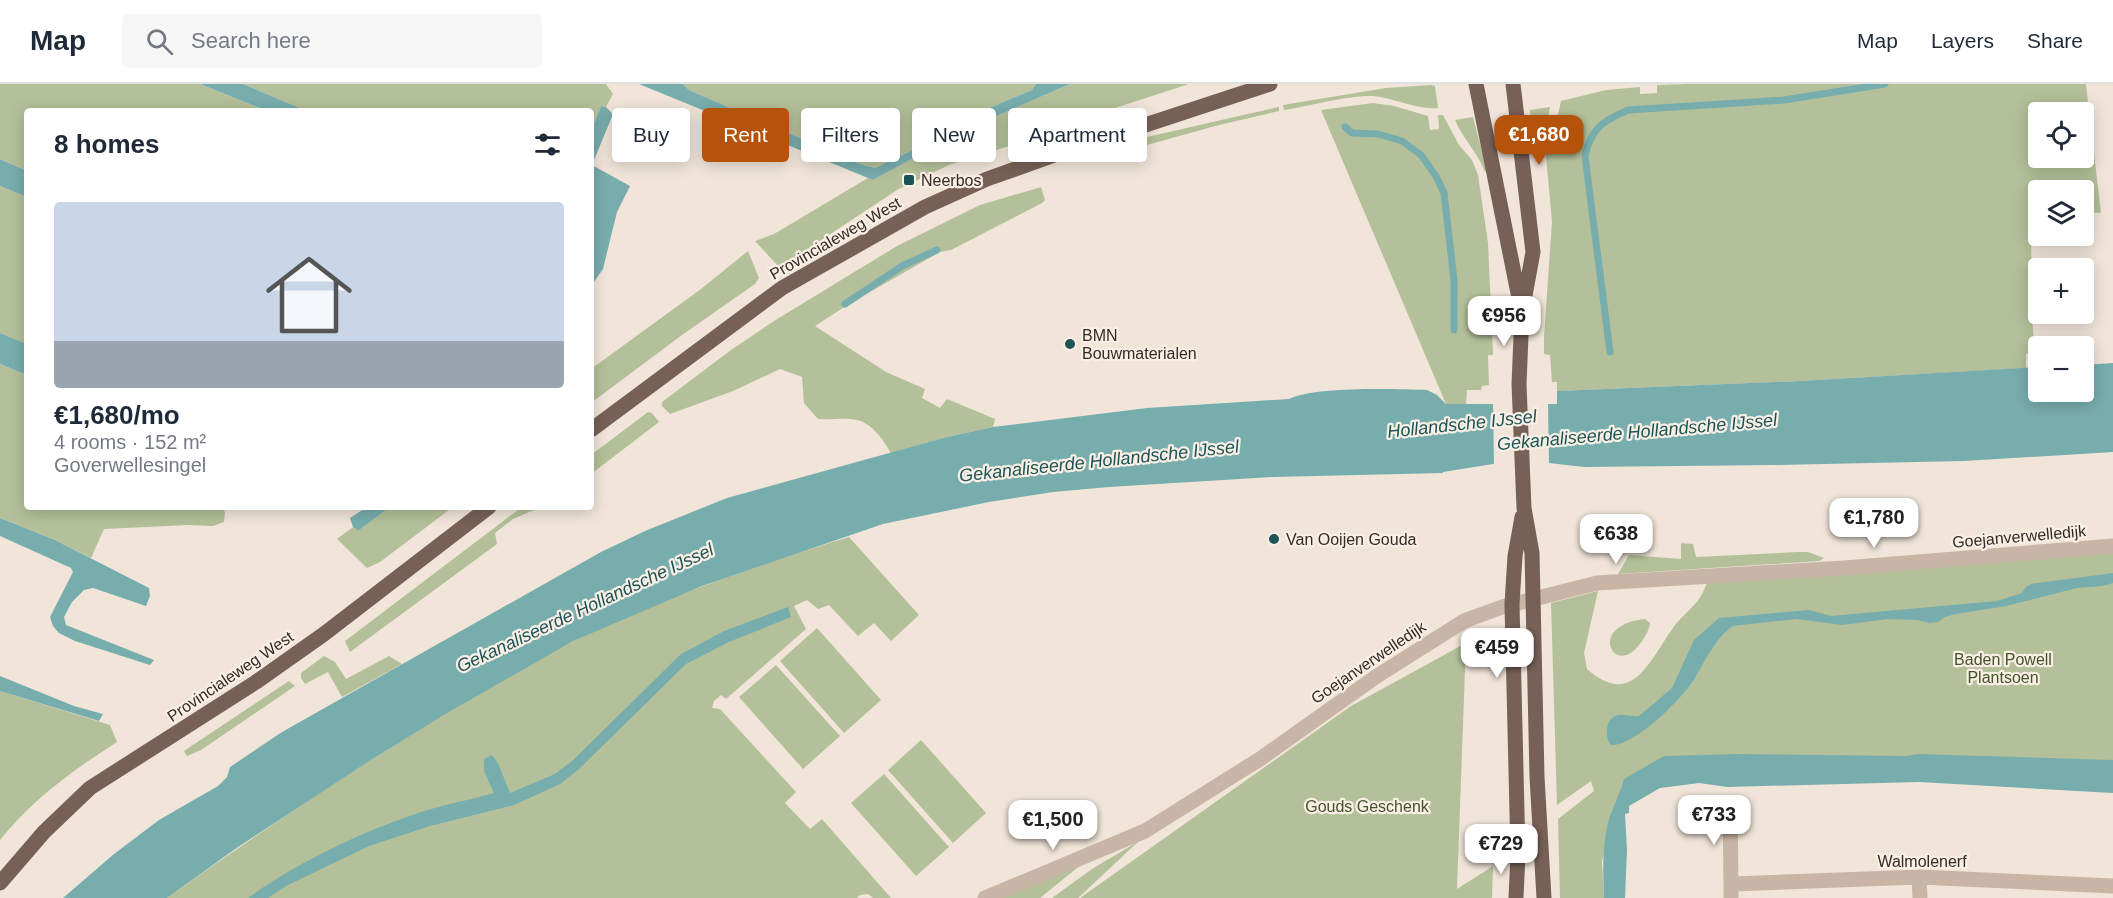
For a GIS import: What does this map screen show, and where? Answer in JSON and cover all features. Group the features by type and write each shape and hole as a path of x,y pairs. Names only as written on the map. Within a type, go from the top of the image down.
{"main road":[{"name":"Provincialeweg West","path":"594,428 782,288 925,207 987,179 1039,161 1267,85 1284,84"},
{"path":"1476,84 1522,312"},
{"path":"1513,84 1533,252 1522,312 1519,384 1524,508 1532,553 1544,898"},
{"path":"1516,898 1518,854 1512,604 1515,556 1524,508"},
{"name":"Provincialeweg West","path":"0,884 44,832 90,788 256,682 324,634 485,510"}],"street":[{"name":"Goejanverwelledijk","path":"985,898 1135,836 1260,759 1377,675 1434,639 1464,621 1512,604 1597,583 1844,568 2113,546"},
{"name":"Walmolenerf","path":"1730,807 1731,891 1918,877 2113,886"},
{"path":"1918,877 1920,898"}],"green space":[{"path":"0,84 200,84 260,108 24,108 24,170 0,159"},
{"path":"243,84 606,84 613,94 606,107 601,106 594,124 594,108 300,108"},
{"path":"683,84 1036,84 1032,90 989,108 912,108 912,150 900,156 900,108 801,108 801,138 789,133 789,108 731,108 689,90"},
{"path":"1070,84 1189,84 1115,108 1015,108"},
{"path":"1687,84 2086,84 2088,102 2028,102 2028,168 2094,168 2094,153 2101,213 2094,213 2094,180 2028,180 2028,246 2031,246 2031,258 2028,258 2028,324 2033,324 2034,336 2028,336 2026,368 1800,381 1557,391 1557,382 1552,382 1550,355 1544,354 1552,222 1546,156 1561,101 1606,90 1640,87 1640,94 1657,93 1657,85"},
{"path":"1435,86 1438,108 1422,107 1373,96 1341,99 1284,110 1283,105 1386,88"},
{"path":"1373,103 1394,106 1428,116 1430,130 1439,129 1438,115 1443,115 1459,145 1472,160 1478,175 1488,243 1493,355 1488,355 1489,385 1482,386 1481,390 1467,390 1466,404 1446,404 1321,110"},
{"path":"1279,107 1279,111 1147,145 1147,137"},
{"path":"1550,107 1538,154 1534,154 1530,110"},
{"path":"1008,111 1008,146 996,150 996,116"},
{"path":"1473,117 1487,171 1485,172 1455,120"},
{"path":"912,159 912,162 959,162 897,190 785,264 778,266 755,241 774,234 868,178 873,180"},
{"path":"855,162 888,162 875,168"},
{"path":"0,186 24,196 24,343 0,333"},
{"path":"1041,187 1045,200 1042,203 951,250 940,252 815,326 886,372 925,389 922,398 940,408 947,399 995,419 993,427 891,453 877,433 862,422 853,419 818,419 804,403 802,377 780,369 733,391 670,414 662,406 662,402 731,350 897,246 980,205"},
{"path":"748,251 759,278 755,284 594,401 594,367 701,289"},
{"path":"0,364 24,374 24,510 224,510 225,512 224,522 213,526 104,529 91,558 55,540 0,518"},
{"path":"648,412 652,413 659,422 594,472 594,453"},
{"path":"386,510 449,510 380,562 367,568 337,539 353,527 358,531"},
{"path":"518,510 534,510 513,519 495,533 497,544 350,652 345,641"},
{"path":"849,537 919,615 891,641 874,623 858,636 829,605 818,609 807,600 794,606 806,629 726,699 721,695 714,701 712,708 720,709 796,792 785,803 810,829 822,819 891,898 873,898 868,894 857,898 167,898 288,814 381,754 552,651 675,597 744,571"},
{"path":"1681,543 1693,544 1696,557 1808,552 1824,558 1819,561 1618,574 1629,555 1681,559"},
{"name":"Baden Powell Plantsoen","path":"2113,550 2113,781 1724,764 1619,797 1602,861 1604,898 1560,898 1558,819 1594,791 1591,781 1557,805 1551,603 1598,591 1584,653 1587,669 1603,680 1616,684 1628,682 1638,676 1675,625 1699,600 1707,583"},
{"path":"1645,619 1650,623 1639,645 1630,654 1621,656 1614,653 1610,647 1616,630 1627,623"},
{"path":"817,628 881,700 844,733 780,661"},
{"name":"Gouds Geschenk","path":"1466,643 1457,889 1493,866 1492,898 1080,898 1351,706"},
{"path":"324,656 335,662 346,679 389,656 402,664 342,697 328,672 305,684 301,678 301,673"},
{"path":"776,665 840,736 803,769 739,697"},
{"path":"289,681 295,686 201,750 187,756 184,751"},
{"path":"0,691 110,725 117,742 54,786 26,811 0,840"},
{"path":"921,740 986,813 953,843 888,770"},
{"path":"884,774 949,847 916,876 851,803"},
{"path":"1139,841 1078,898 1052,898 1092,869"},
{"path":"1082,864 1040,898 998,898"}],"water":[{"path":"200,84 243,84 300,108 260,108"},
{"path":"639,84 683,84 689,90 731,108 702,108 702,110"},
{"path":"1036,84 1070,84 1015,108 1008,108 1008,111 996,116 996,108 989,108 1032,90"},
{"path":"601,106 606,107 612,113 612,116 594,160 594,124"},
{"path":"789,133 801,138 801,150 789,146"},
{"path":"912,150 912,159 873,180 829,162 855,162 875,168 888,162 900,162 900,156"},
{"path":"0,159 24,170 24,196 0,186"},
{"path":"594,166 630,186 617,212 603,269 594,282"},
{"path":"0,333 24,343 24,374 0,364"},
{"path":"2113,363 2113,452 1964,461 1775,465 1584,467 1549,463 1493,464 1443,473 1273,477 1053,492 989,502 883,524 702,586 573,641 447,713 371,760 238,847 167,898 63,898 114,854 159,820 218,786 227,777 230,767 282,732 601,552 645,531 727,498 947,437 993,427 1147,408 1289,399 1336,390 1427,390 1437,395 1446,404 1557,404 1557,391 1800,381 2028,368 2028,402 2094,402 2094,364"},
{"path":"362,510 386,510 358,531 353,527 350,518"},
{"path":"0,518 55,540 149,588 150,596 146,606 93,588 84,590 72,602 64,617 66,625 154,660 150,665 75,641 59,633 50,617 73,572 71,568 0,536"},
{"path":"2113,573 2113,583 2103,586 2077,588 2006,606 1956,614 1938,622 1888,619 1842,625 1796,619 1733,626 1716,643 1689,687 1657,720 1621,744 1611,745 1607,737 1610,720 1618,715 1639,716 1672,688 1694,640 1719,618 1809,610 1831,616 1997,601 2022,593 2031,584"},
{"path":"788,607 791,617 729,642 686,664 578,770 560,784 514,805 430,826 369,846 286,886 268,898 248,898 313,858 360,835 431,809 494,793 484,771 484,759 492,755 498,763 510,793 555,774 572,761 681,654 724,631"},
{"path":"0,676 74,706 103,714 99,721 0,691"},
{"path":"1737,754 1906,756 1917,754 2113,760 2113,793 1919,782 1727,787 1699,783 1660,788 1629,806 1629,813 1625,814 1627,850 1625,898 1604,898 1603,860 1606,832 1624,779 1664,756"}],"pier":[{"path":"1556,388 1557,403 1548,404 1549,466 1494,467 1493,401 1554,401"}],"waterway":[{"path":"1610,352 1585,156 1591,139 1599,127 1628,110 1784,100 1885,84"},
{"path":"1345,127 1352,133 1378,134 1402,141 1421,155 1436,176 1444,193 1454,280 1454,330"},
{"path":"845,304 902,266 937,250"}],"place":[{"name":"Neerbos","path":"909,180"},
{"name":"BMN Bouwmaterialen","path":"1070,344"},
{"name":"Van Ooijen Gouda","path":"1274,539"}],"water label":[{"name":"Hollandsche IJssel","path":"1462,424"},
{"name":"Gekanaliseerde Hollandsche IJssel","path":"1637,432"},
{"name":"Gekanaliseerde Hollandsche IJssel","path":"1099,461"},
{"name":"Gekanaliseerde Hollandsche IJssel","path":"585,608"}]}
